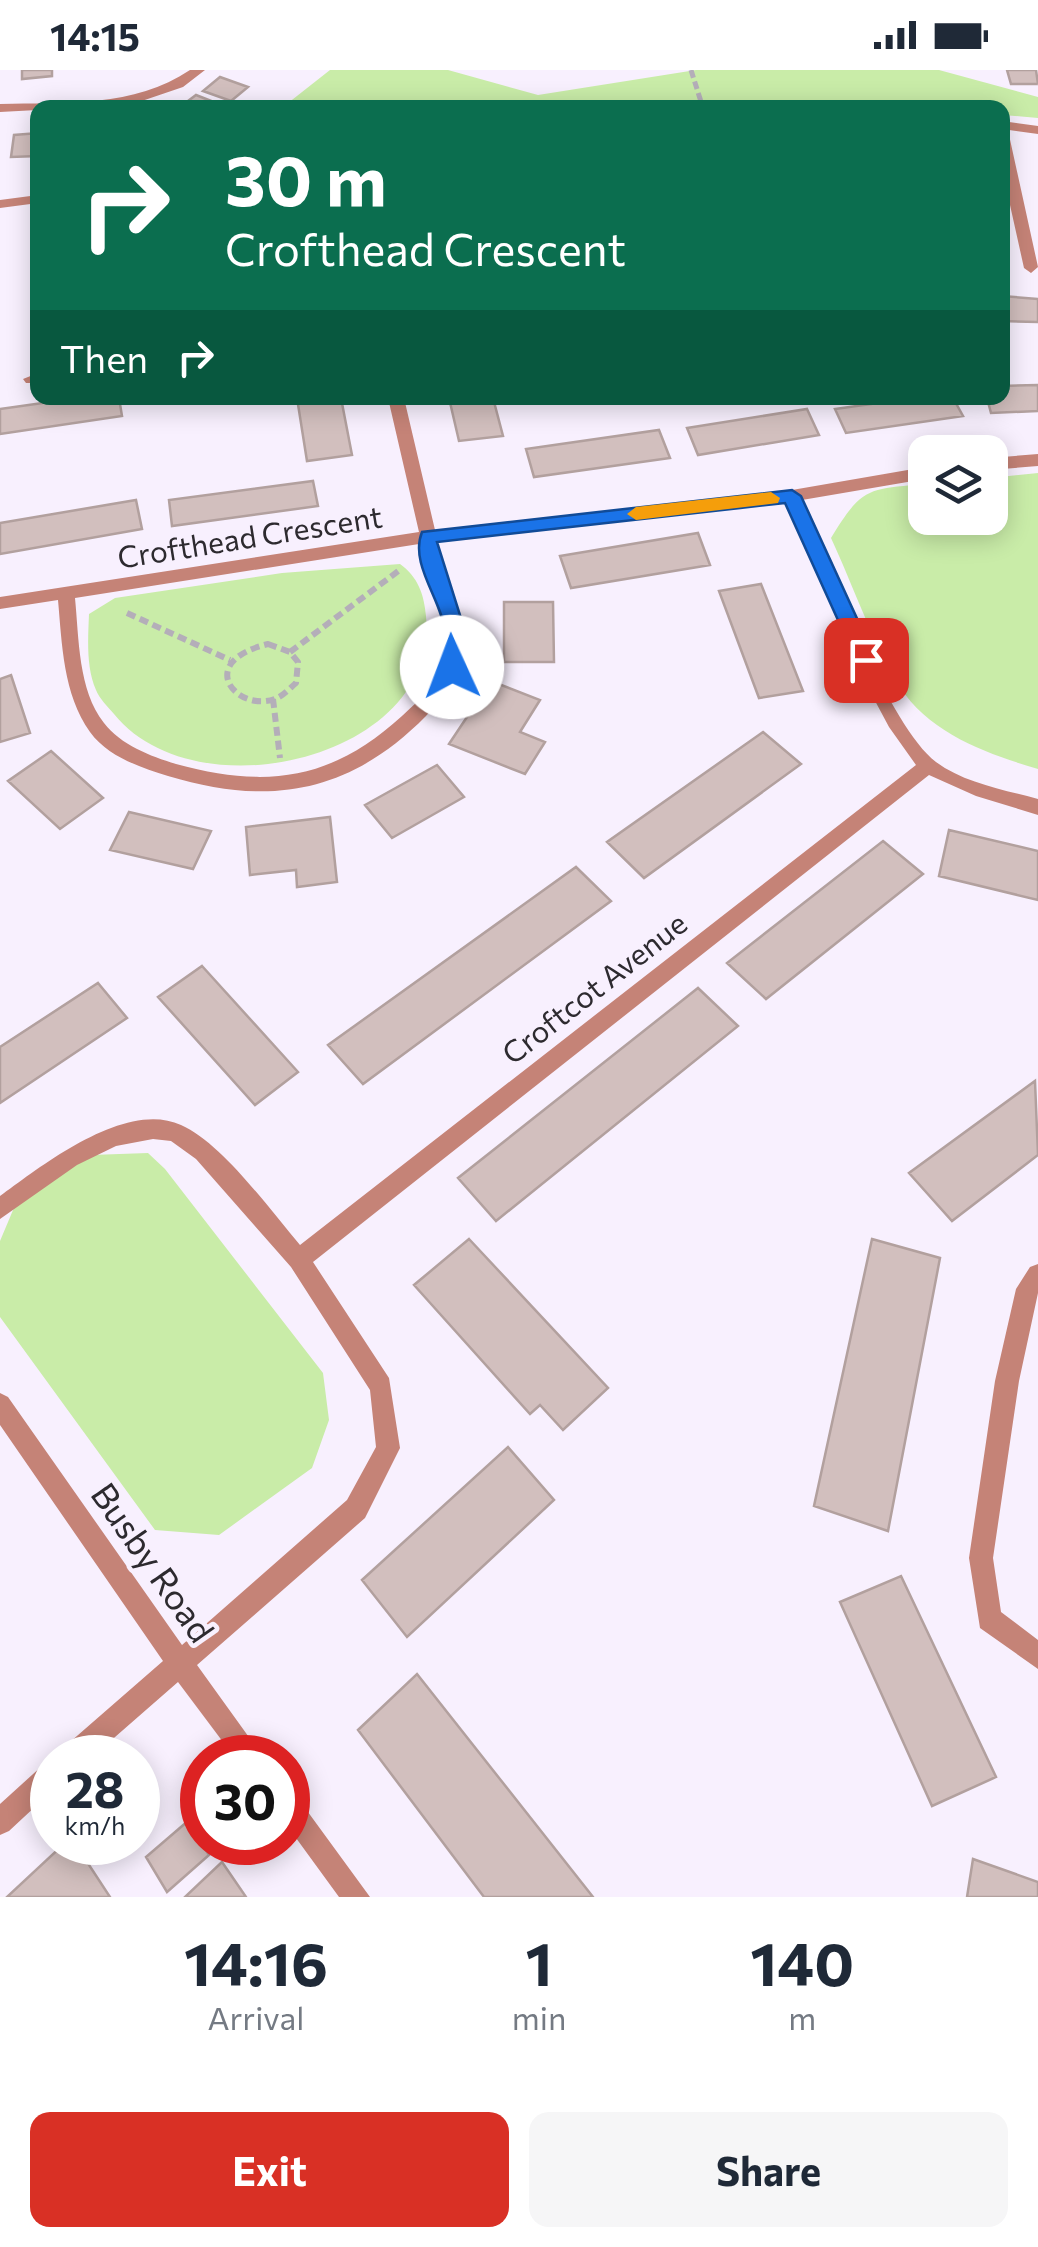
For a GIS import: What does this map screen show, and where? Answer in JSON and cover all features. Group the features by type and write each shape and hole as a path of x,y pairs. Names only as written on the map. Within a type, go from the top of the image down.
{"street":[{"path":"122,100 173,86 198,70"},
{"path":"0,108 30,107"},
{"path":"1010,127 1038,130"},
{"path":"1010,170 1032,268"},
{"path":"0,204 30,200"},
{"path":"74,593 78,693 109,741 159,766 220,785 282,788 341,769 390,741 430,699 452,667 455,631 428,543 398,405"},
{"path":"1008,462 1038,460"},
{"name":"Crofthead Crescent","path":"0,604 792,496 908,476"},
{"path":"792,496 896,725 928,766 990,794 1038,807"},
{"name":"Croftcot Avenue","path":"299,1260 928,766"},
{"path":"0,1208 69,1158 113,1138 153,1129 176,1132 204,1152 299,1260 380,1386 388,1448 356,1509 96,1735"},
{"path":"1038,1275 1027,1289 1007,1381 981,1558 990,1619 1038,1656"},
{"name":"Busby Road","path":"0,1406 234,1735"},
{"path":"0,1822 30,1794"},
{"path":"310,1835 356,1897"}],"path":[{"path":"692,70 701,100"},
{"path":"290,652 428,543"},
{"path":"74,593 230,660"},
{"path":"268,644 290,652 298,662 299,675 288,692 274,699 256,701 235,694 224,674 230,660 255,646 268,644"},
{"path":"274,699 282,788"}],"green space":[{"path":"330,70 448,70 538,95 696,70 939,70 1038,97 1038,118 1010,116 1010,100 292,100"},
{"path":"1038,473 1038,769 962,740 927,718 912,703 882,654 831,538 859,500 878,490 908,486 908,535 1008,535 1008,476"},
{"path":"400,564 416,580 424,600 420,665 395,706 355,736 306,756 253,765 199,762 152,745 114,714 96,690 89,662 89,614 115,598 282,573"},
{"path":"148,1153 165,1169 323,1373 329,1420 312,1468 219,1535 155,1530 0,1317 0,1241 16,1203 91,1155"}],"building":[{"path":"22,70 52,70 52,76 22,79"},
{"path":"1007,70 1036,70 1038,84 1011,84"},
{"path":"220,77 248,87 232,100 203,91"},
{"path":"30,134 30,156 11,157 14,135"},
{"path":"1010,297 1038,299 1038,322 1010,321"},
{"path":"1038,385 1038,411 991,413 989,405 1010,405 1010,386"},
{"path":"30,405 120,405 122,416 0,434 0,409"},
{"path":"298,405 342,405 352,455 307,461"},
{"path":"451,405 495,405 503,436 459,441"},
{"path":"864,405 957,405 963,416 846,433 835,409"},
{"path":"807,409 819,435 698,455 687,428"},
{"path":"659,430 670,458 534,477 526,449"},
{"path":"313,481 318,506 172,526 169,500"},
{"path":"136,500 142,529 0,554 0,523"},
{"path":"698,533 710,565 571,588 560,556"},
{"path":"761,584 803,691 759,698 719,591"},
{"path":"504,602 553,602 554,662 504,662"},
{"path":"11,675 30,733 0,742 0,679"},
{"path":"491,681 540,700 520,732 545,742 525,774 449,744"},
{"path":"763,732 801,764 644,878 607,842"},
{"path":"51,751 103,798 60,829 8,781"},
{"path":"437,765 464,797 392,838 365,805"},
{"path":"129,812 211,831 193,869 110,850"},
{"path":"330,817 337,882 297,887 296,870 250,875 246,827"},
{"path":"949,830 1038,851 1038,900 939,876"},
{"path":"883,841 923,874 766,999 727,963"},
{"path":"576,867 611,901 363,1084 328,1045"},
{"path":"202,966 298,1072 255,1105 158,997"},
{"path":"98,983 127,1018 0,1103 0,1047"},
{"path":"698,988 738,1026 496,1221 458,1178"},
{"path":"1035,1081 1038,1155 952,1221 909,1173"},
{"path":"469,1239 608,1388 563,1430 540,1405 530,1414 414,1285"},
{"path":"872,1239 940,1258 888,1531 814,1506"},
{"path":"508,1447 554,1500 407,1637 362,1580"},
{"path":"901,1576 996,1777 932,1806 840,1602"},
{"path":"417,1674 593,1897 484,1897 358,1730"},
{"path":"180,1828 180,1865 198,1865 167,1892 151,1865 160,1865 160,1845"},
{"path":"973,1859 1038,1882 1038,1897 967,1897"},
{"path":"41,1865 89,1865 110,1897 7,1897"},
{"path":"219,1865 224,1865 246,1897 185,1897"}],"slow traffic":[{"path":"636,514 771,498"}],"route":[{"path":"452,667 455,631 428,550 428,537 792,496 866,660"}]}
